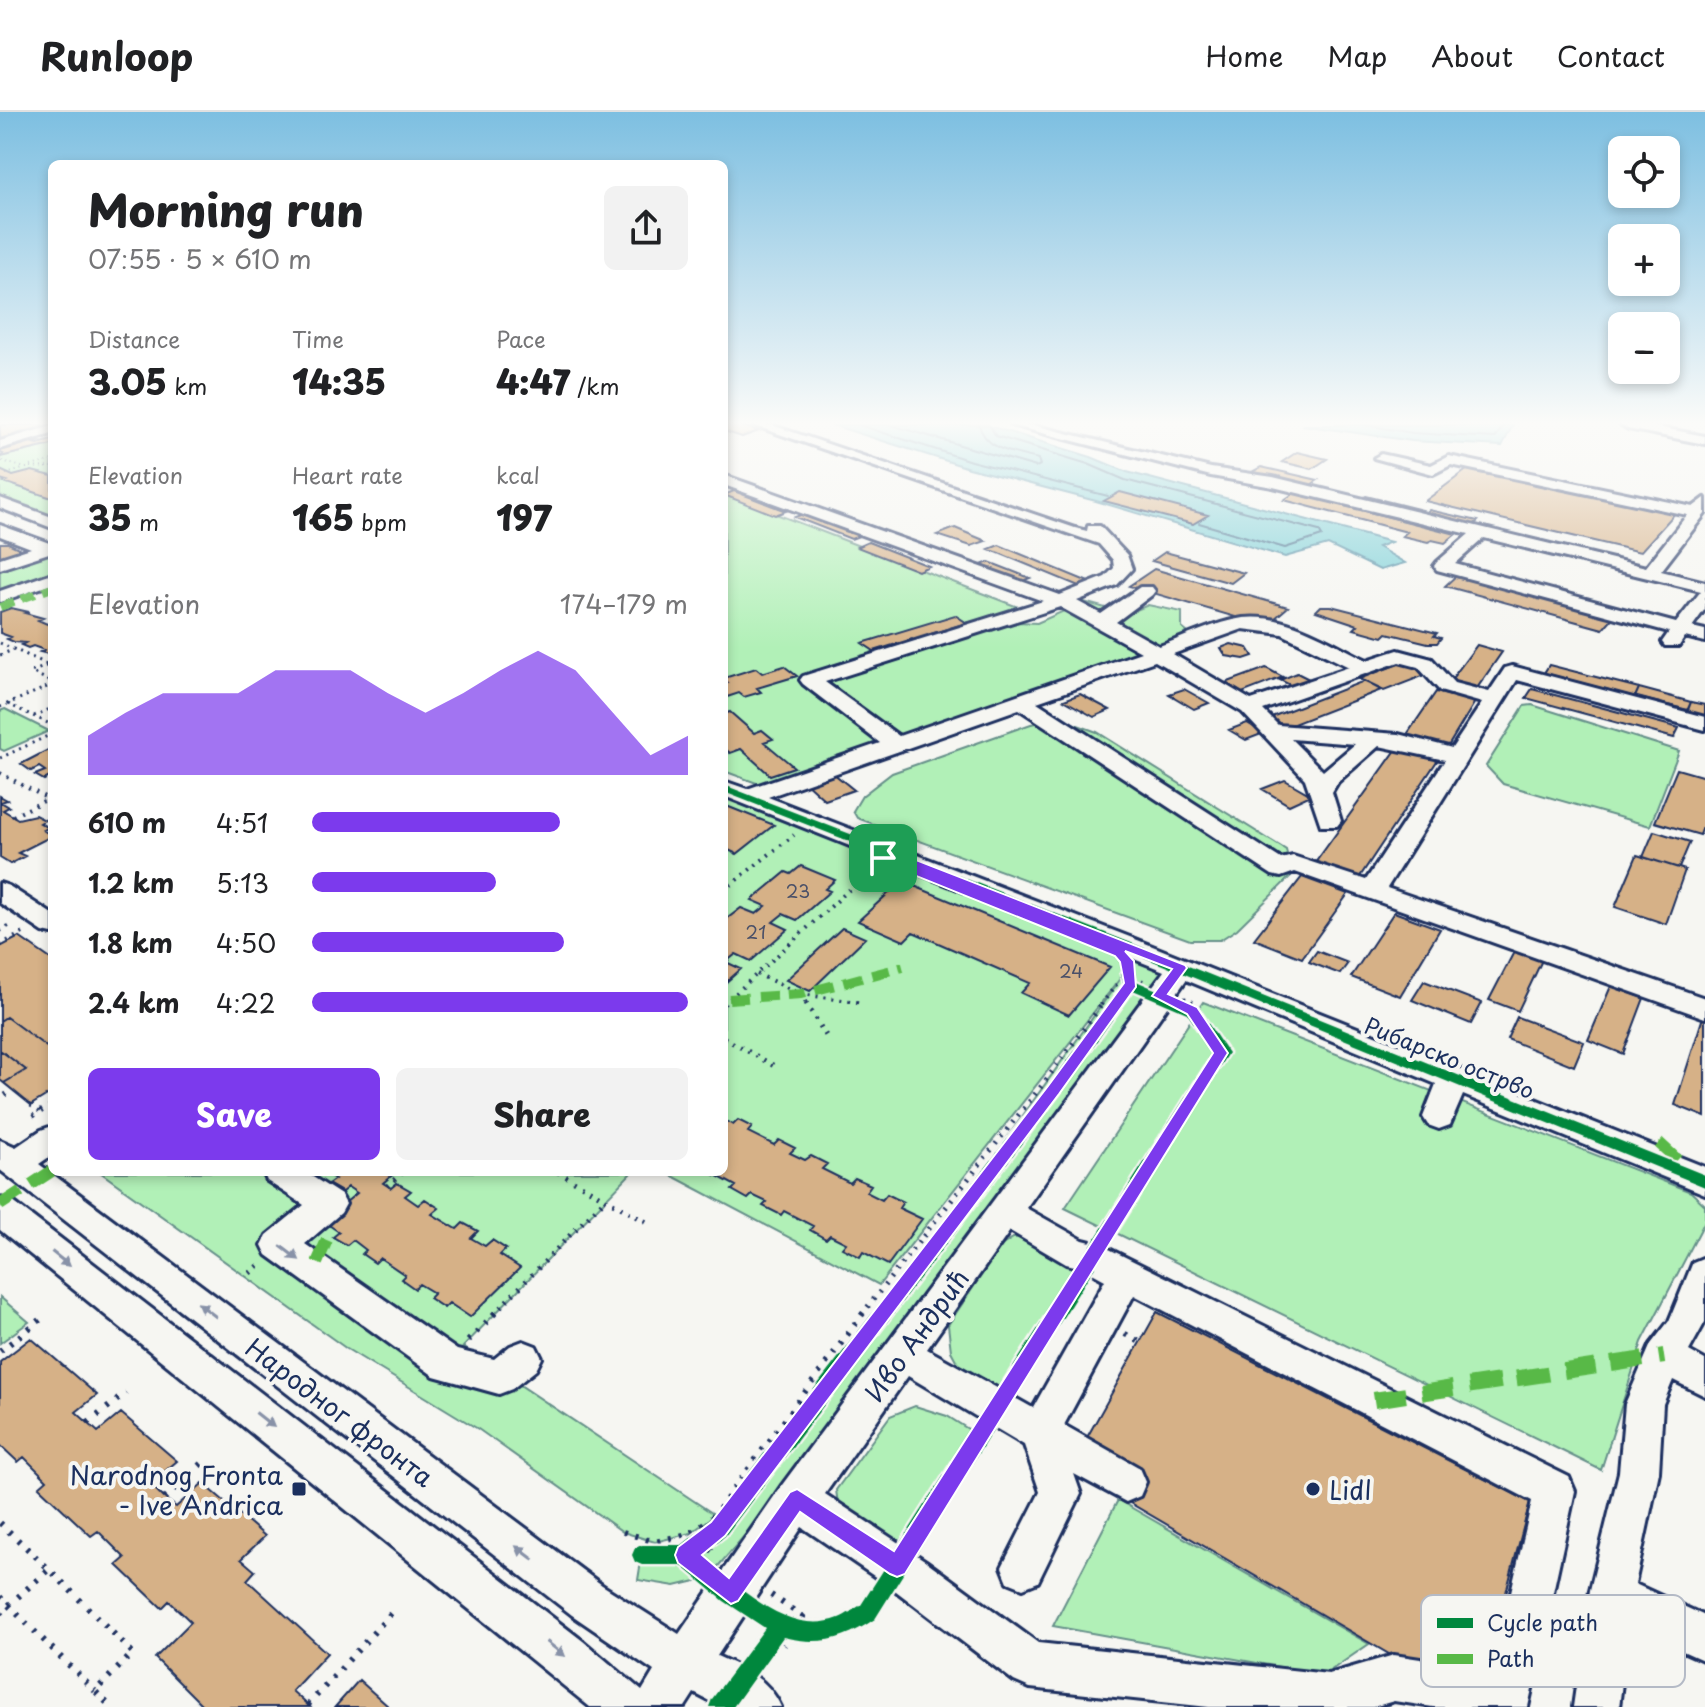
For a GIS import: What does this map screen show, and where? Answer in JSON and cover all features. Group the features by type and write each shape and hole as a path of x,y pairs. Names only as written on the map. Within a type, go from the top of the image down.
{"street":[{"path":"778,499 1061,601 1107,624 1249,708 1316,777 1329,821"},
{"path":"897,745 810,680 1061,601 1111,581 1123,569 1121,559 1100,535 990,499"},
{"path":"1346,499 1705,587"},
{"path":"1650,574 1702,508 1657,499"},
{"path":"0,503 48,521"},
{"path":"0,530 47,548 0,564"},
{"path":"1481,532 1443,566 1676,637 1705,636"},
{"path":"1499,581 1538,546"},
{"path":"0,597 48,579"},
{"path":"1107,624 1107,618 1115,610 1146,591"},
{"path":"1676,637 1705,596"},
{"path":"735,792 897,745 1248,623 1290,633 1363,666"},
{"path":"1249,708 1388,658 1409,657 1431,667 1447,687 1493,700"},
{"path":"1372,891 1512,672 1705,724"},
{"path":"1023,702 1281,870 1293,863 1705,1008"},
{"path":"1270,731 1398,741 1456,756"},
{"path":"1322,790 1329,778 1373,740"},
{"name":"Рибарско острво","path":"735,792 1181,968 1705,1181"},
{"path":"0,891 48,923"},
{"name":"Иво Андрић","path":"658,1707 797,1499 1005,1212 1136,979 1181,968"},
{"path":"1439,1117 1453,1080"},
{"path":"8,1158 42,1122"},
{"name":"Народног фронта","path":"8,1158 587,1600 685,1665 733,1687 758,1707"},
{"path":"285,1176 329,1204 279,1245 447,1364 499,1377 523,1358"},
{"path":"0,1211 567,1657 625,1707"},
{"path":"1005,1212 1052,1236 1057,1243 1087,1254 1126,1275 1216,1332 1467,1458 1555,1491 1532,1595"},
{"path":"1611,1595 1639,1472 1644,1404 1664,1356 1684,1329 1705,1272"},
{"path":"1023,1567 1061,1494 1040,1432 1126,1275"},
{"path":"903,1354 1126,1482"},
{"path":"1664,1356 1705,1379"},
{"path":"797,1499 911,1576 1030,1665 1329,1697 1394,1678 1421,1682"},
{"path":"1685,1630 1705,1639"},
{"path":"1452,1687 1510,1696 1512,1687"},
{"path":"1596,1707 1599,1687"}],"path":[{"path":"0,643 48,665"},
{"path":"0,655 14,649"},
{"path":"48,665 31,672 48,681"},
{"path":"0,707 48,686"},
{"path":"8,704 48,723"},
{"path":"34,716 48,710"},
{"path":"0,758 48,736"},
{"path":"0,773 48,797"},
{"path":"13,816 48,799"},
{"path":"728,887 804,827"},
{"path":"728,1000 889,853"},
{"path":"0,931 13,924"},
{"path":"0,945 25,932"},
{"path":"757,974 801,994 864,1003"},
{"path":"1136,979 1192,1010"},
{"path":"958,1215 1136,979"},
{"path":"623,1532 655,1542 691,1533 715,1515 867,1307 1136,979"},
{"path":"801,994 828,1039"},
{"path":"728,1040 778,1068"},
{"path":"5,1095 13,1090"},
{"path":"31,1105 42,1122"},
{"path":"387,1186 398,1176"},
{"path":"565,1176 650,1224"},
{"path":"447,1364 605,1199"},
{"path":"0,1351 40,1320"},
{"path":"693,1549 718,1529 833,1377"},
{"path":"88,1423 126,1393"},
{"path":"164,1498 207,1459"},
{"path":"0,1523 133,1653 95,1691"},
{"path":"0,1613 49,1569"},
{"path":"0,1597 111,1707"},
{"path":"308,1705 394,1610"},
{"path":"779,1626 808,1632"}],"green space":[{"path":"0,499 48,499 48,521 0,503"},
{"path":"728,499 738,499 1023,609 809,676 889,744 770,788 728,772"},
{"path":"48,551 48,576 0,593 0,568"},
{"path":"1084,602 1127,614 1148,605 1182,612 1182,628 1194,638 906,737 894,736 826,684 830,680 902,659 917,651 1018,622 1037,623"},
{"path":"1532,705 1679,751 1650,826 1503,784 1486,766 1524,706"},
{"path":"5,709 48,731 4,751 0,749 0,711"},
{"path":"1061,719 1097,732 1286,850 1292,875 1237,929 1220,940 1190,940 857,818 853,811 862,796 892,773 1031,724"},
{"path":"728,797 1181,968 917,1335 708,1578 675,1586 638,1580 642,1555 685,1555 718,1529 881,1314 1126,971 879,1285 673,1176 728,1176"},
{"path":"1203,1002 1691,1192 1705,1205 1705,1221 1642,1342 1601,1470 1065,1208"},
{"path":"106,1176 628,1176 463,1347 715,1515 691,1533 655,1542 623,1532 478,1429 347,1349"},
{"path":"1030,1237 1081,1263 1000,1393 964,1375 951,1351 948,1325 1001,1246 1013,1238"},
{"path":"0,1297 29,1322 0,1343"},
{"path":"915,1406 947,1416 976,1434 895,1560 840,1519 836,1490 890,1416"},
{"path":"1118,1500 1369,1644 1324,1675 1053,1626"}],"water":[{"path":"1090,499 1230,499 1391,542 1378,547 1405,563 1380,570 1328,545 1285,557"}],"building":[{"path":"735,499 756,499 786,511 775,515"},
{"path":"1148,499 1208,515 1193,524 1104,501"},
{"path":"1319,499 1456,534 1445,543 1428,542 1402,536 1407,532 1284,500"},
{"path":"1362,499 1380,499 1422,510 1416,514"},
{"path":"1624,499 1677,511 1640,552 1425,501"},
{"path":"1429,510 1478,521 1472,526 1423,515"},
{"path":"806,513 862,535 851,539 795,517"},
{"path":"955,528 986,541 971,546 937,535"},
{"path":"868,542 929,566 918,571 857,547"},
{"path":"0,543 8,543 25,551 0,563"},
{"path":"999,545 1091,583 1081,587 989,549"},
{"path":"1165,552 1244,573 1231,583 1152,561"},
{"path":"989,562 1030,578 1017,583 976,567"},
{"path":"1154,569 1288,607 1266,626 1129,586"},
{"path":"1459,573 1615,615 1603,629 1445,586"},
{"path":"1321,606 1437,633 1434,636 1441,638 1437,643 1428,643 1387,633 1383,637 1354,629 1358,625 1316,611"},
{"path":"11,608 43,618 38,620 48,624 48,654 33,646 28,648 21,645 25,643 7,639 11,637 0,633 0,612"},
{"path":"955,615 967,623 930,634 935,637 917,642 912,639 874,651 862,643"},
{"path":"1231,644 1248,648 1253,656 1244,659 1226,656 1221,648"},
{"path":"1477,645 1502,652 1475,691 1448,684"},
{"path":"1403,662 1428,674 1384,691 1359,679"},
{"path":"1549,665 1639,688 1635,697 1544,673"},
{"path":"784,666 797,676 757,688 761,692 744,697 739,693 728,697 728,677 756,668 762,673"},
{"path":"1266,668 1283,677 1237,695 1220,685"},
{"path":"1297,673 1309,679 1292,686 1280,680"},
{"path":"1364,681 1381,690 1286,727 1269,718"},
{"path":"1639,688 1691,702 1688,710 1635,697"},
{"path":"1184,689 1209,703 1194,709 1169,694"},
{"path":"1532,689 1679,728 1674,738 1526,698"},
{"path":"1436,692 1475,702 1447,748 1406,736"},
{"path":"1080,694 1110,710 1094,717 1064,700"},
{"path":"1691,702 1705,705 1705,716 1687,711"},
{"path":"728,713 754,733 762,730 773,739 764,742 794,767 770,775 741,749 730,753"},
{"path":"1247,723 1264,733 1246,740 1229,730"},
{"path":"1399,746 1439,758 1359,878 1315,863"},
{"path":"48,750 48,778 44,780 35,775 45,771 39,767 31,771 21,764"},
{"path":"1677,769 1705,777 1705,821 1700,835 1655,822"},
{"path":"833,773 854,790 825,800 805,782"},
{"path":"1285,780 1311,795 1289,805 1262,789"},
{"path":"0,796 7,800 1,802 9,807 3,810 18,819 35,815 45,820 40,823 48,827 43,830 48,833 48,838 18,853 25,856 10,864 0,858"},
{"path":"728,807 774,825 737,854 728,850"},
{"path":"1654,831 1690,842 1679,868 1643,857"},
{"path":"1637,855 1685,870 1666,924 1615,907"},
{"path":"801,866 835,880 825,889 830,891 797,920 783,914 773,922 788,929 751,961 736,954 728,960 728,918 741,908 756,914 766,906 752,900 786,872 791,874"},
{"path":"1302,877 1348,894 1302,958 1254,939"},
{"path":"902,881 1110,967 1069,1015 1021,993 1030,983 913,932 904,941 858,921"},
{"path":"1394,912 1440,929 1400,996 1351,977"},
{"path":"842,928 865,938 810,991 786,980"},
{"path":"19,937 48,957 48,1094 31,1105 0,1080 0,947"},
{"path":"1516,948 1543,958 1518,1011 1489,1000"},
{"path":"1317,951 1348,963 1340,974 1309,962"},
{"path":"728,963 741,969 728,980"},
{"path":"1424,981 1482,1003 1471,1024 1412,1000"},
{"path":"1611,986 1644,998 1623,1054 1588,1040"},
{"path":"6,1017 48,1048 48,1094 31,1105 4,1083 26,1070 0,1050 0,1021"},
{"path":"1517,1017 1584,1042 1574,1066 1507,1039"},
{"path":"1705,1018 1705,1117 1675,1105"},
{"path":"738,1120 752,1127 748,1132 774,1145 779,1140 795,1148 790,1153 805,1160 811,1156 827,1164 822,1169 850,1183 855,1178 871,1185 866,1192 882,1200 887,1194 903,1202 899,1208 922,1219 888,1265 863,1252 860,1257 842,1248 846,1243 830,1235 826,1239 810,1230 813,1226 784,1211 781,1215 763,1206 767,1202 752,1195 748,1199 732,1190 736,1186 717,1176 728,1176 728,1122 733,1125"},
{"path":"330,1176 391,1176 383,1183 391,1188 397,1183 411,1191 405,1196 418,1205 425,1199 439,1208 432,1214 457,1229 463,1223 478,1231 471,1238 485,1246 492,1240 506,1249 500,1255 520,1268 470,1317 449,1303 444,1308 429,1298 434,1293 419,1284 415,1289 401,1279 405,1275 380,1258 375,1263 362,1254 366,1250 353,1240 347,1245 333,1237 339,1232 323,1221 357,1193 348,1187 342,1192 328,1184 335,1179"},
{"name":"Lidl","path":"1157,1312 1530,1502 1505,1595 1421,1595 1421,1660 1389,1654 1118,1496 1085,1441"},
{"path":"31,1338 97,1395 76,1412 98,1432 121,1413 177,1461 150,1484 164,1498 176,1507 203,1483 265,1536 241,1559 255,1571 247,1580 327,1653 292,1691 310,1707 204,1707 155,1658 191,1622 169,1601 162,1608 117,1565 125,1558 98,1531 91,1536 39,1487 47,1480 24,1457 18,1462 0,1445 0,1362"},
{"path":"359,1680 389,1707 335,1707"}],"marked path":[{"path":"0,607 48,589"},
{"path":"729,999 801,994 903,967"},
{"path":"1659,1143 1685,1167"},
{"path":"0,1205 48,1174"},
{"path":"317,1263 330,1233"},
{"path":"1374,1400 1664,1356"}],"cycle path":[{"path":"728,790 1125,945 1705,1181"},
{"path":"720,1707 779,1626 825,1631 846,1625 868,1612 1221,1053 1192,1010 1131,984 1127,974"},
{"path":"642,1555 685,1555 718,1529 1054,1090 1131,984"},
{"path":"685,1555 731,1594 779,1626"}],"place":[{"name":"Narodnog Fronta - Ive Andrica","path":"299,1489"},
{"name":"Lidl","path":"1313,1489"}],"route":[{"path":"889,853 1181,968 1159,996 1192,1010 1221,1053 897,1566 797,1499 731,1594 685,1555 718,1529 1054,1090 1131,984 1127,961 1120,953 883,858 889,853"}]}
